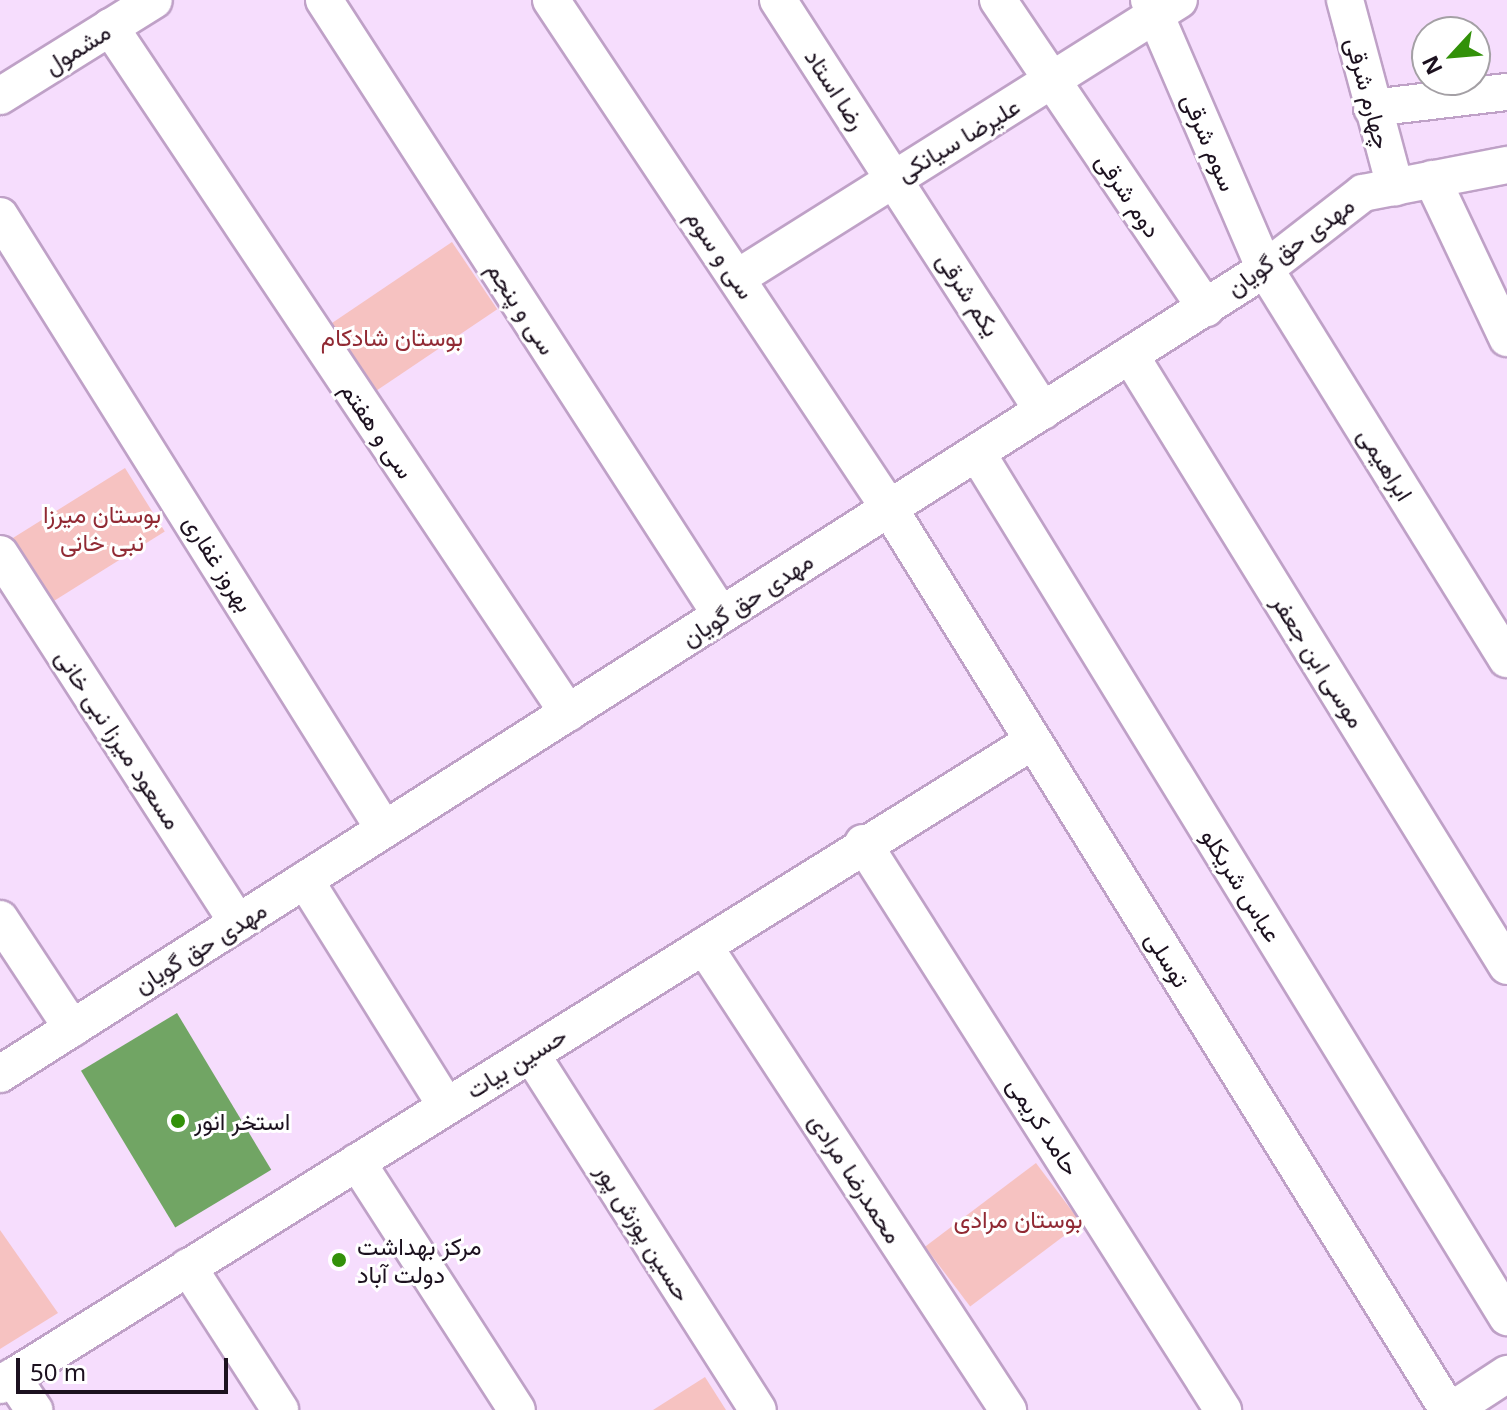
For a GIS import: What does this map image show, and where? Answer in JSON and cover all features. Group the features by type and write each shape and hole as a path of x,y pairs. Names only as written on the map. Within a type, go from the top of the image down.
{"street":[{"name":"مشمول","path":"4,85 154,0"},
{"name":"سی و پنجم","path":"324,0 721,615"},
{"name":"سی و سوم","path":"551,0 889,508"},
{"name":"رضا استاد","path":"778,0 894,177"},
{"name":"دوم شرقی","path":"998,0 1206,308"},
{"name":"چهارم شرقی","path":"1345,0 1395,187"},
{"name":"علیرضا سیانکی","path":"737,278 894,177 1052,82 1161,5"},
{"name":"سوم شرقی","path":"1161,5 1265,269"},
{"name":"سی و هفتم","path":"110,27 568,713"},
{"path":"1372,108 1507,92"},
{"name":"مهدی حق گویان","path":"0,1074 1206,308 1265,269 1363,193 1507,165"},
{"name":"یکم شرقی","path":"894,177 1043,411"},
{"path":"1432,179 1507,338"},
{"name":"بهروز غفاری","path":"0,216 384,829"},
{"name":"ابراهیمی","path":"1265,269 1507,659"},
{"name":"موسی ابن جعفر","path":"1130,355 1507,966"},
{"name":"عباس شریکلو","path":"977,453 1507,1317"},
{"name":"توسلی","path":"889,508 1450,1410"},
{"name":"مسعود میرزا نبی خانی","path":"0,554 238,923"},
{"name":"حسین بیات","path":"6,1381 704,946 863,843 1033,741"},
{"name":"حامد کریمی","path":"863,843 1223,1410"},
{"path":"305,880 446,1106"},
{"path":"0,919 72,1028"},
{"name":"محمدرضا مرادی","path":"704,946 1008,1410"},
{"name":"حسین پوزش پور","path":"531,1054 758,1410"},
{"path":"357,1162 517,1410"},
{"path":"188,1267 280,1410"},
{"path":"1450,1410 1507,1374"},
{"path":"6,1381 34,1410"}],"green space":[{"name":"بوستان شادکام","path":"452,242 497,309 373,393 328,326"},
{"name":"بوستان میرزا نبی خانی","path":"125,468 165,532 50,603 11,540"},
{"name":"بوستان مرادی","path":"1036,1163 1081,1223 970,1307 925,1247"},
{"path":"0,1230 58,1313 0,1349"},
{"path":"705,1377 726,1410 653,1410"}],"shaded area":[{"name":"استخر انور","path":"177,1013 271,1170 175,1228 81,1071"}],"place":[{"name":"استخر انور","path":"178,1121"},
{"name":"مرکز بهداشت دولت آباد","path":"339,1260"}]}
